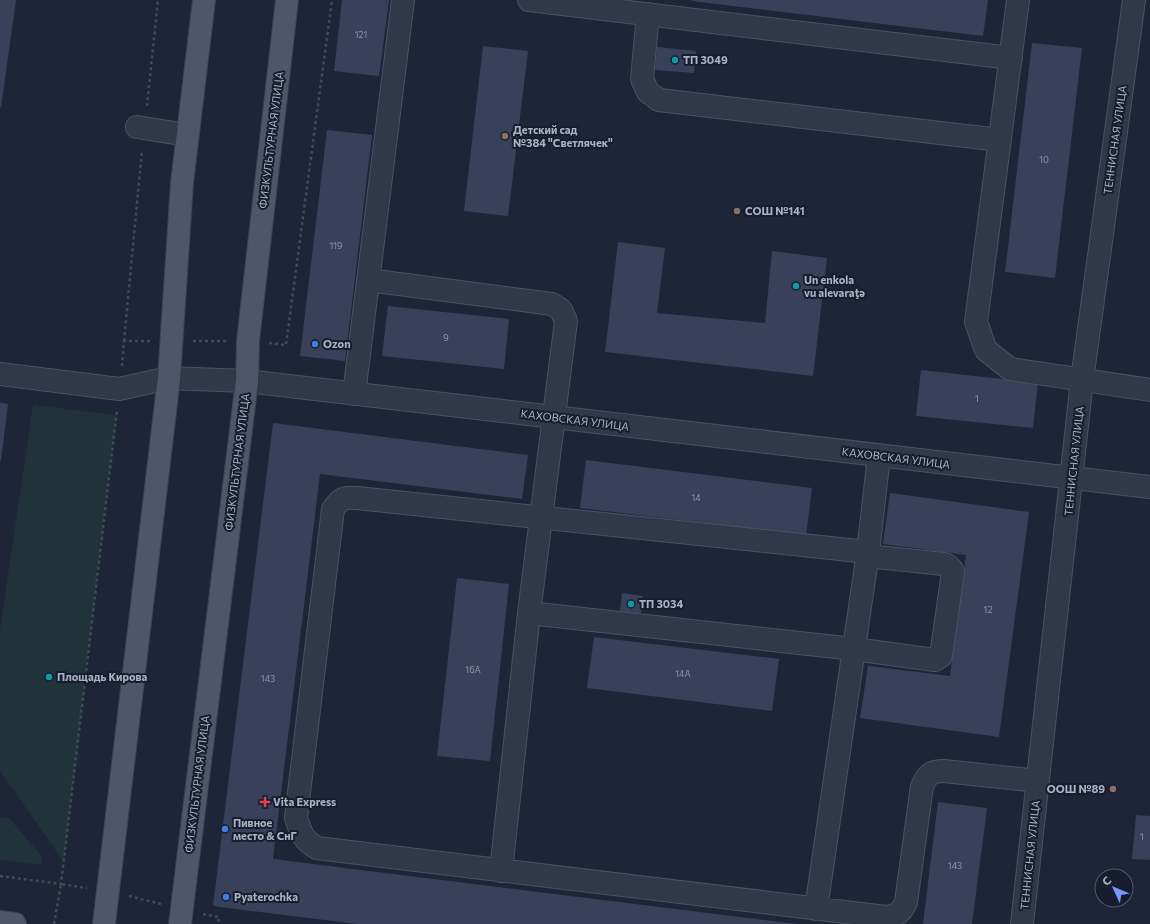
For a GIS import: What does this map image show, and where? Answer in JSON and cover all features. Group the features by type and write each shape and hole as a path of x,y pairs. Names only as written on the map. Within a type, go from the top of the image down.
{"main road":[{"path":"104,924 169,378 182,183 204,0"},
{"name":"ФИЗКУЛЬТУРНАЯ УЛИЦА","path":"180,924 247,381 248,341 288,0"},
{"path":"0,922 15,924"}],"street":[{"path":"354,394 404,0"},
{"path":"529,0 1011,58"},
{"path":"1018,0 976,322 986,350 1010,368 1150,390"},
{"name":"ТЕННИСНАЯ УЛИЦА","path":"1022,924 1082,380 1134,0"},
{"path":"648,14 642,78 648,92 659,100 1000,140"},
{"path":"140,128 187,135"},
{"path":"368,280 552,304 561,310 566,321 529,613 501,870"},
{"name":"КАХОВСКАЯ УЛИЦА","path":"0,374 119,389 169,378 247,381 1150,487"},
{"path":"816,909 854,649 879,456"},
{"path":"529,613 854,649 935,660 941,656 953,572 952,568 948,565 867,554 357,498 340,500 333,509 296,818 301,833 308,843 317,848 886,917 896,916 903,910 906,902 922,786 926,777 935,771 1038,781"}],"path":[{"path":"124,341 140,128 158,0"},
{"path":"0,876 61,884"},
{"path":"218,924 219,917"}],"shaded area":[{"name":"Площадь Кирова","path":"33,405 116,415 64,862 0,771 0,630"},
{"path":"1,818 9,818 42,857 41,865 0,860"}],"building":[{"path":"0,0 16,0 1,108 0,107"},
{"path":"342,0 389,0 379,76 334,71"},
{"path":"692,0 988,0 983,36"},
{"path":"1032,43 1082,48 1055,278 1005,272"},
{"path":"483,46 528,51 508,216 464,211"},
{"name":"ТП 3049","path":"657,47 696,51 694,73 655,70"},
{"path":"327,130 372,135 345,361 300,356"},
{"name":"Un enkola vu alevaraţə","path":"618,242 665,248 657,313 765,323 772,251 827,258 813,376 605,352"},
{"path":"388,306 509,319 504,369 382,356"},
{"path":"921,370 1038,383 1033,428 916,416"},
{"path":"0,403 8,404 1,461 0,461"},
{"path":"273,423 528,455 522,499 320,474 273,859 797,924 357,924 213,906"},
{"path":"586,460 812,488 806,535 580,508"},
{"path":"890,493 1029,512 999,737 860,718 868,666 950,676 966,555 883,544"},
{"path":"457,578 509,584 490,761 437,756"},
{"name":"ТП 3034","path":"622,593 643,596 641,614 620,611"},
{"path":"594,637 779,659 772,711 587,688"},
{"path":"938,802 987,808 972,924 923,924"},
{"path":"1136,815 1150,816 1150,860 1132,859"}],"place":[{"name":"ТП 3049","path":"675,60"},
{"name":"Детский сад №384 \"Светлячек\"","path":"505,136"},
{"name":"СОШ №141","path":"737,211"},
{"name":"Un enkola vu alevaraţə","path":"796,286"},
{"name":"Ozon","path":"315,344"},
{"name":"ТП 3034","path":"631,604"},
{"name":"Площадь Кирова","path":"49,677"},
{"name":"ООШ №89","path":"1113,789"},
{"name":"Vita Express","path":"265,802"},
{"name":"Пивное место & СнГ","path":"225,829"},
{"name":"Pyaterochka","path":"226,897"}]}
